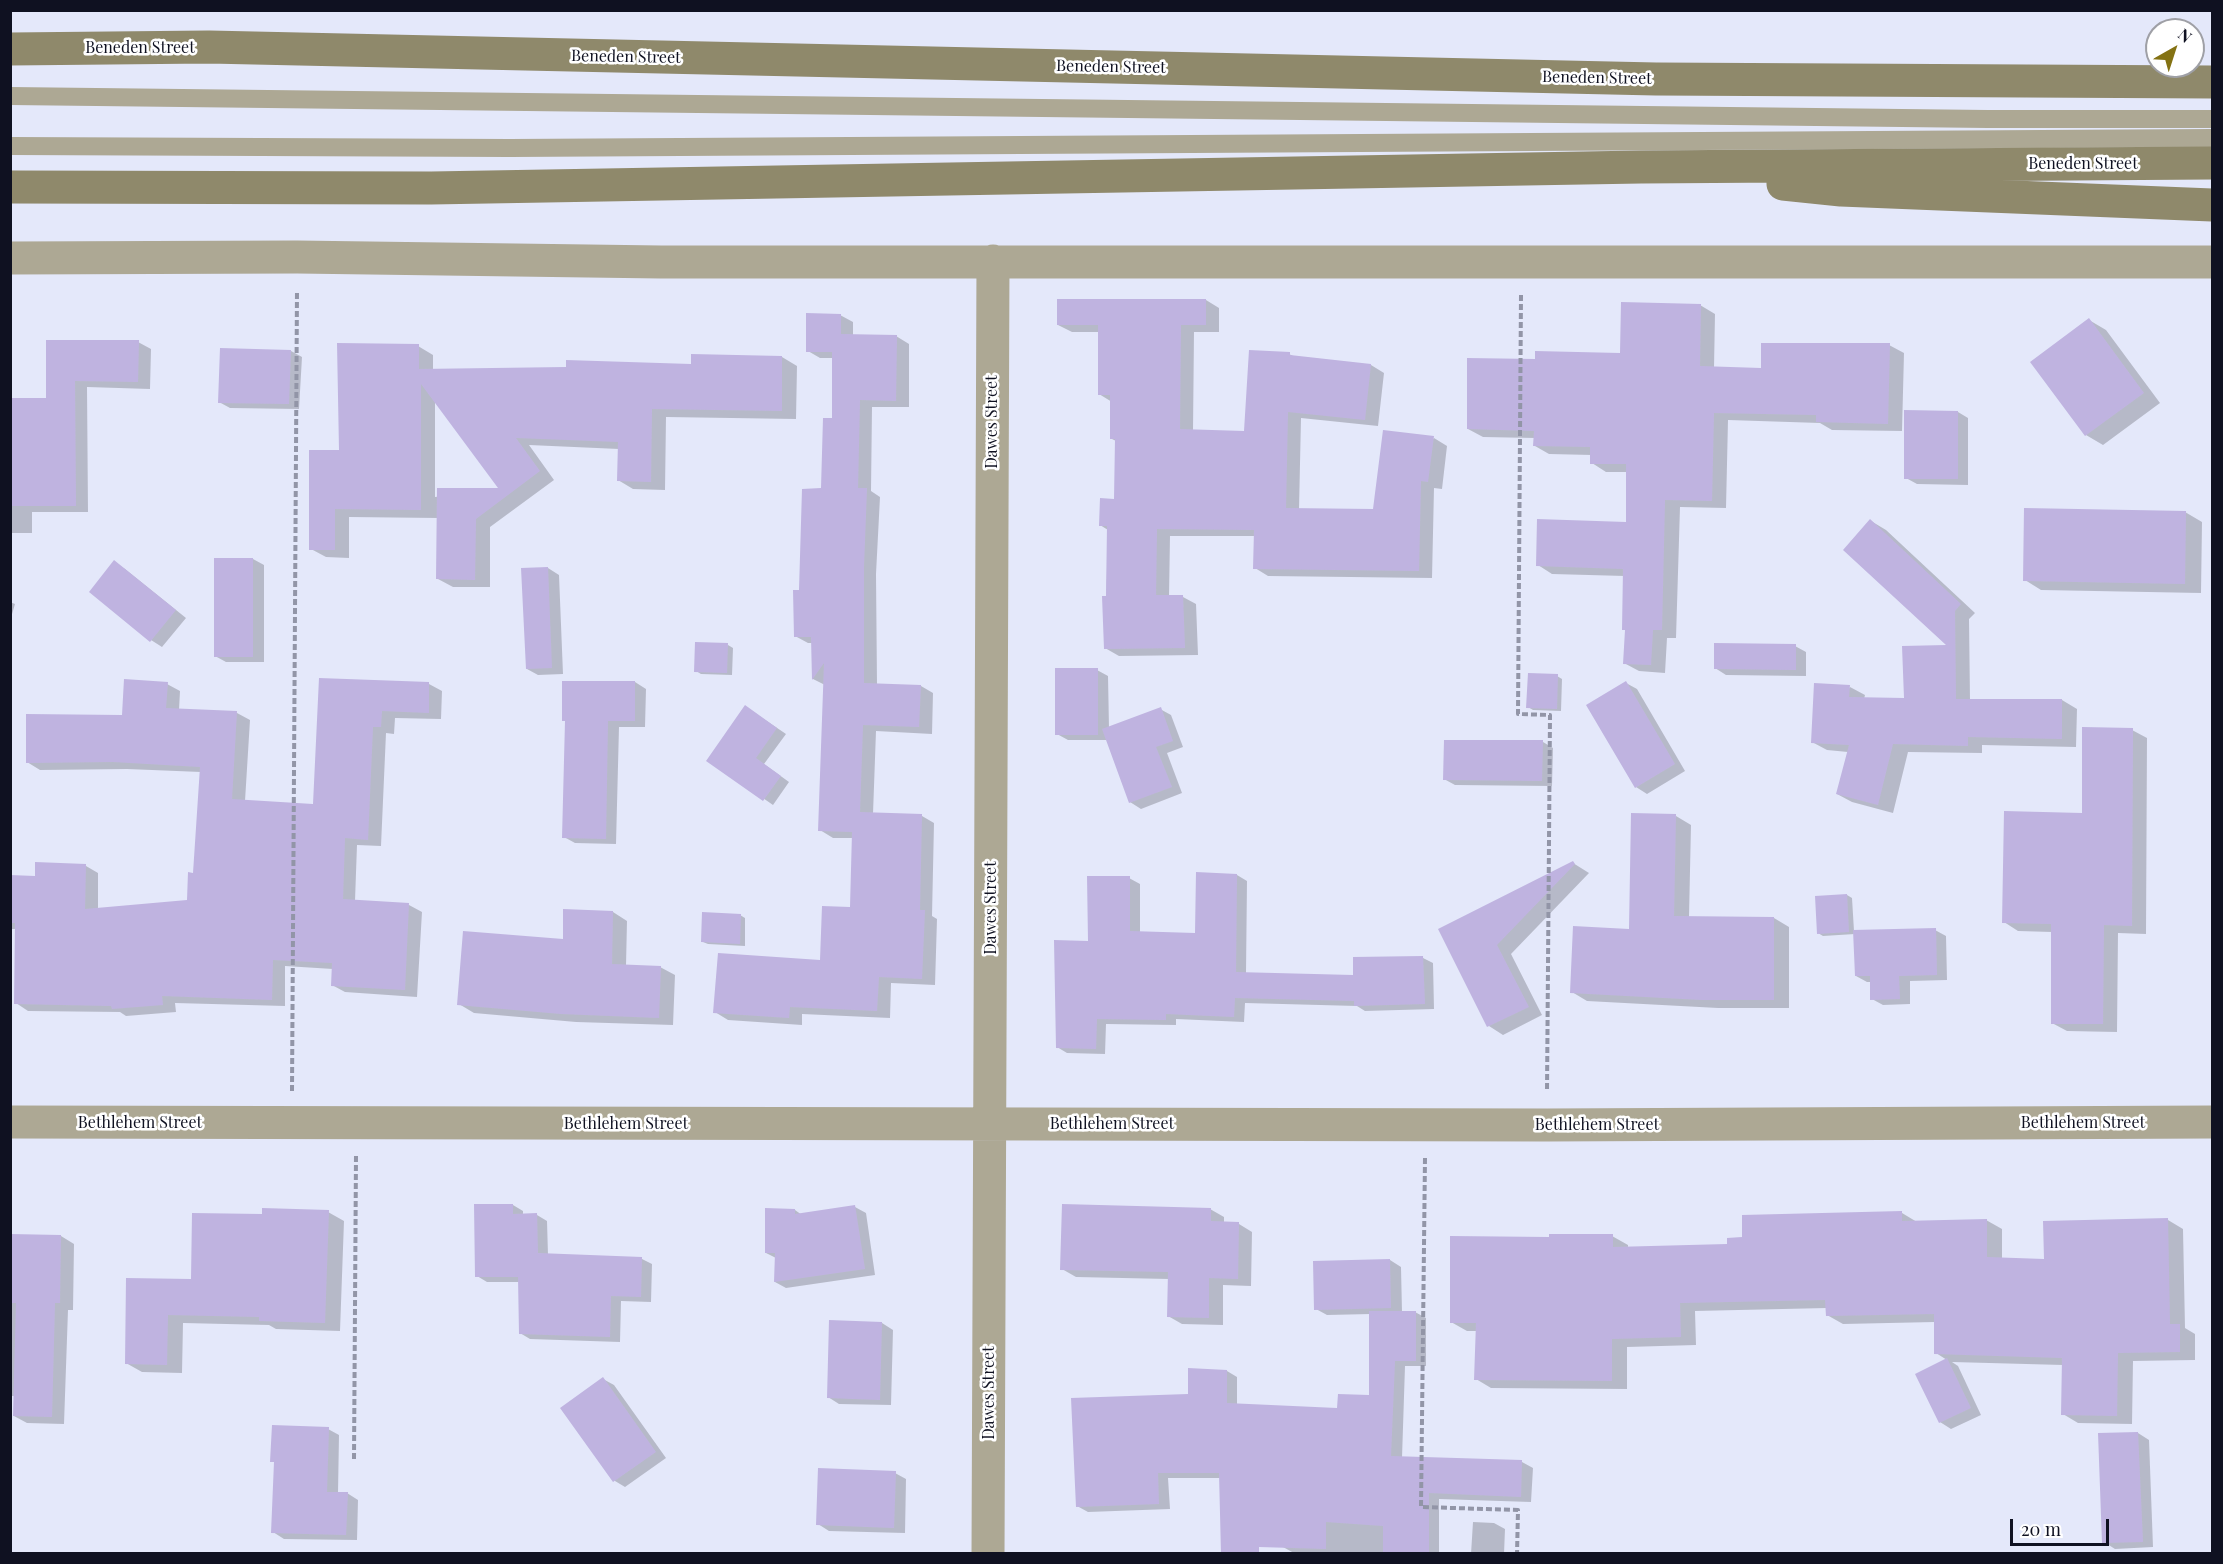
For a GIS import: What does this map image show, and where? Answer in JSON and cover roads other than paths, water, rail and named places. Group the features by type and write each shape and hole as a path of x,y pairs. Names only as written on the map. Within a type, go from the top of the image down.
{"main road":[{"name":"Beneden Street","path":"10,49 208,47 1656,79 2212,82"},
{"name":"Beneden Street","path":"10,187 431,188 1641,167 2212,163"},
{"path":"1641,167 1841,190 2212,205"}],"street":[{"path":"10,258 297,257 661,262 2212,262"},
{"name":"Dawes Street","path":"988,1554 993,261"},
{"name":"Bethlehem Street","path":"10,1122 1547,1125 2212,1122"}],"lane":[{"path":"10,96 1988,119 2212,119"},
{"path":"10,146 510,148 2212,138"}]}
